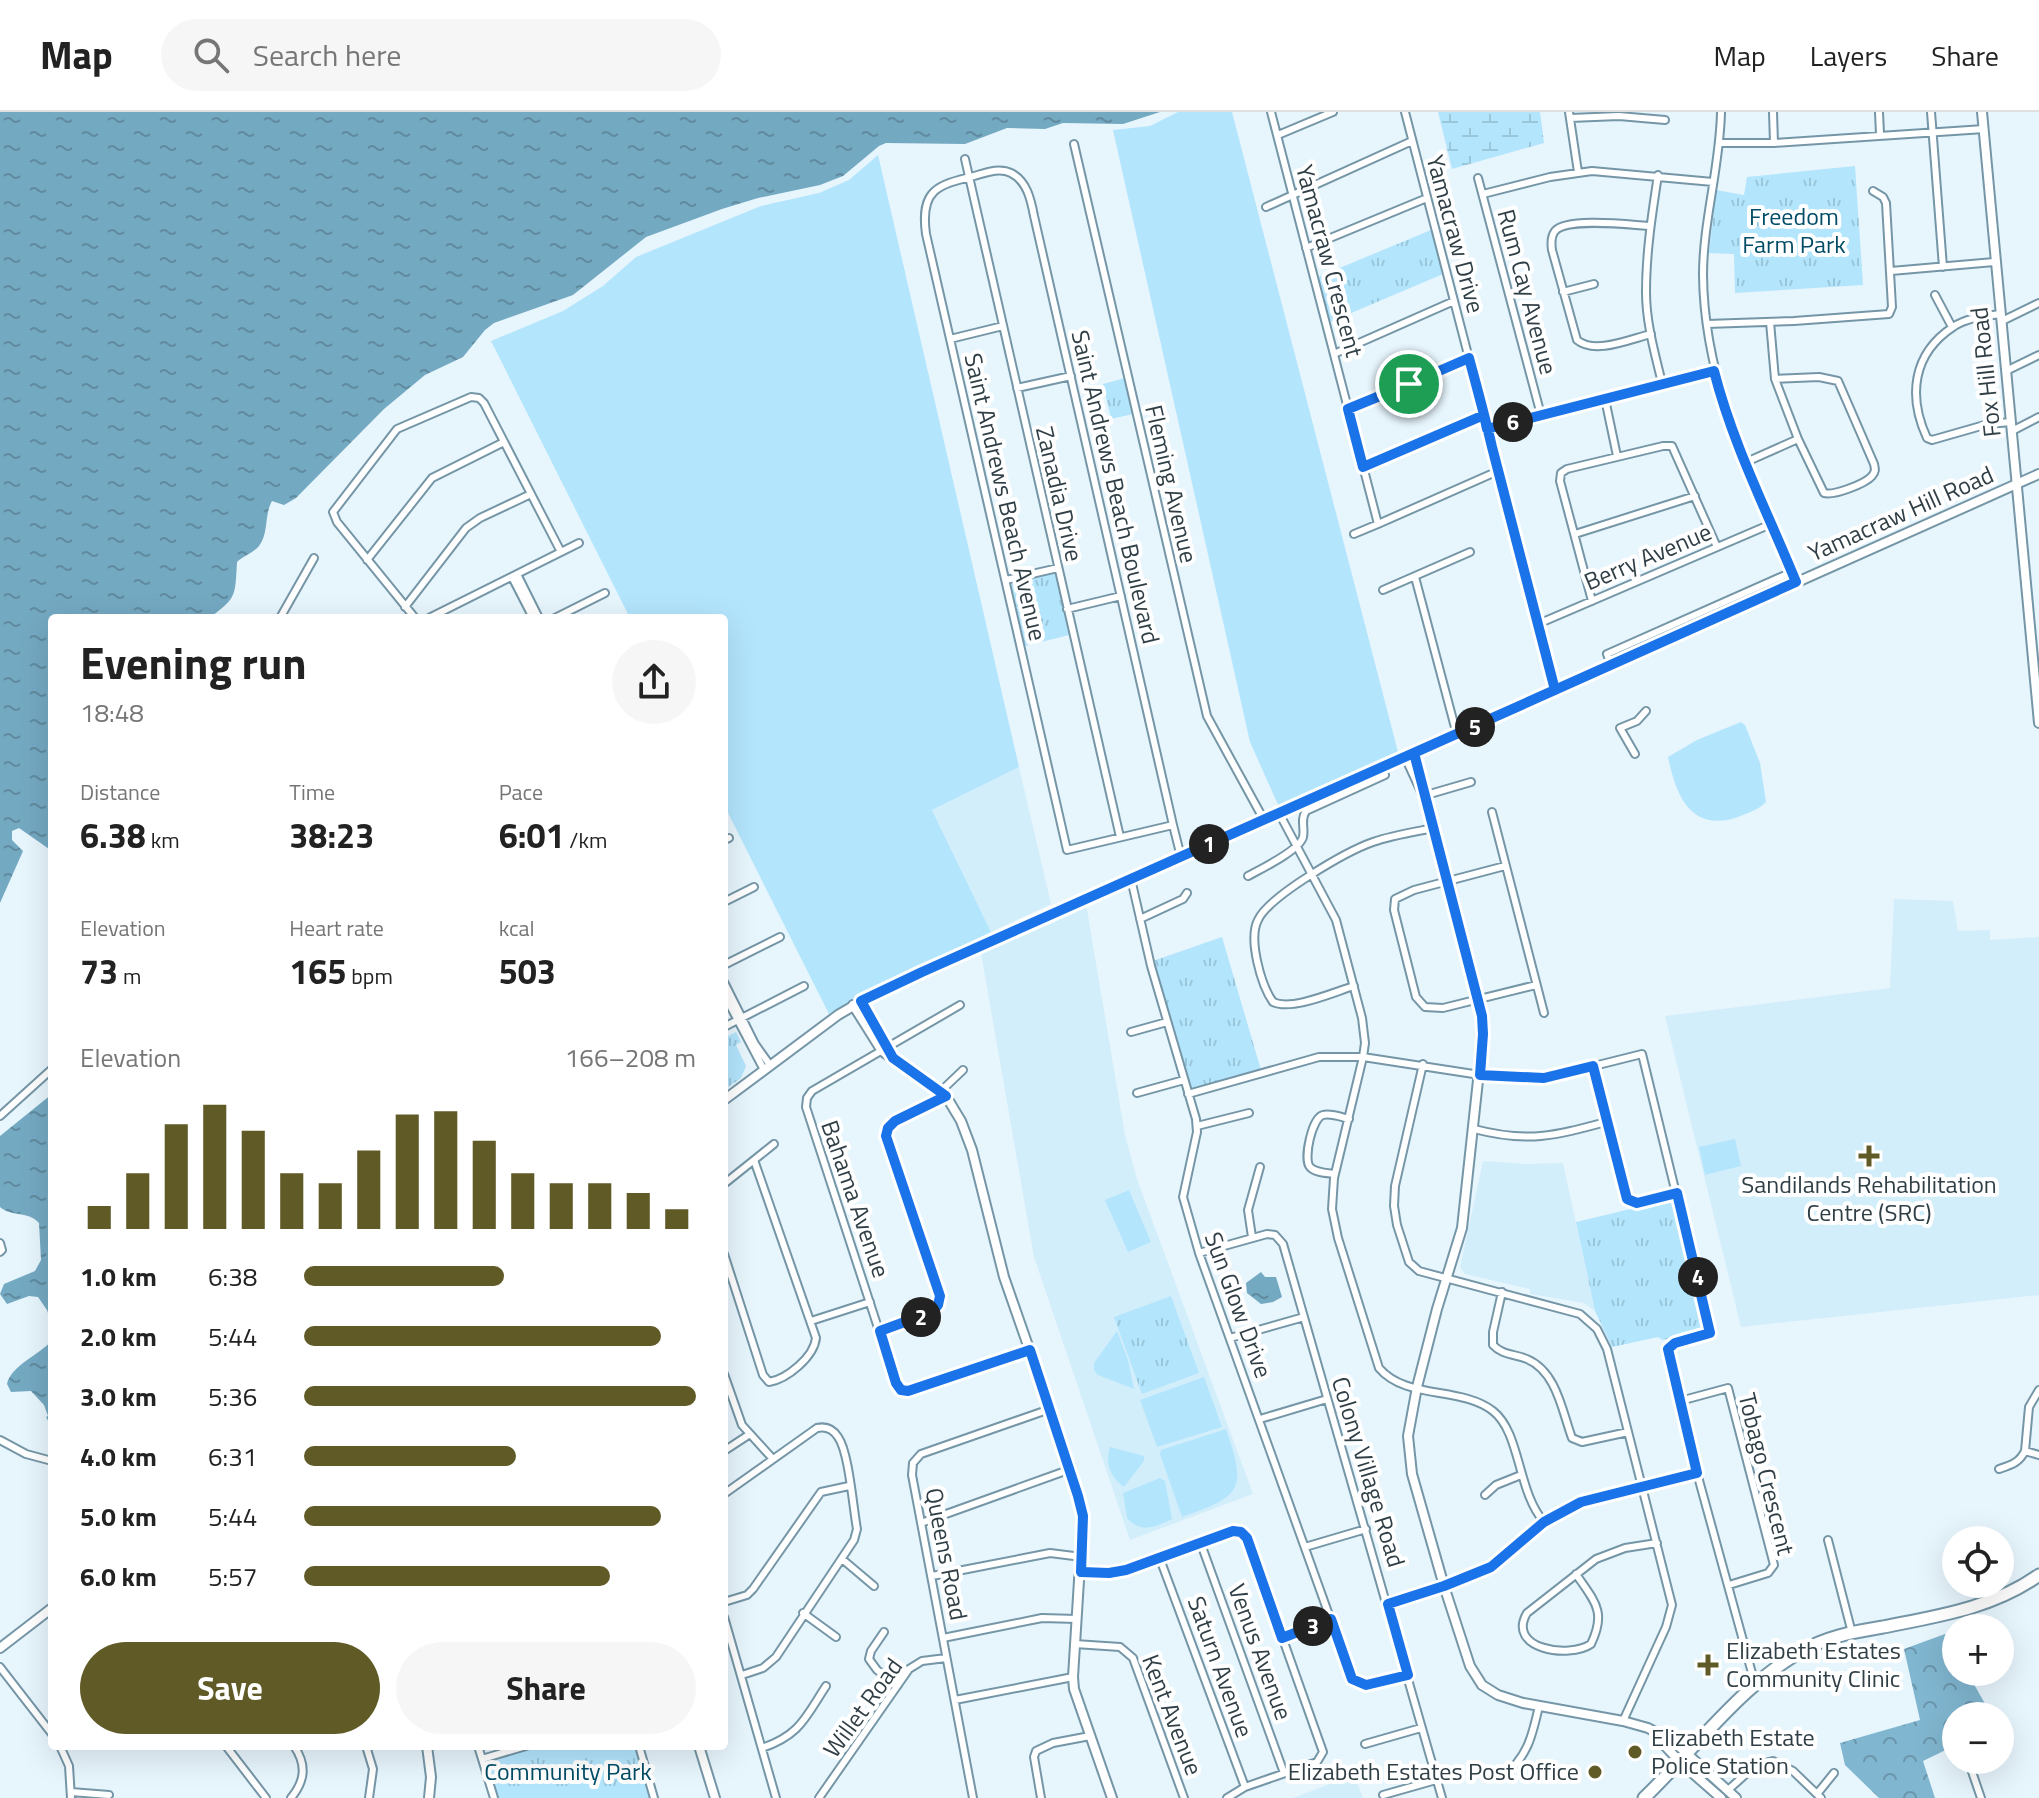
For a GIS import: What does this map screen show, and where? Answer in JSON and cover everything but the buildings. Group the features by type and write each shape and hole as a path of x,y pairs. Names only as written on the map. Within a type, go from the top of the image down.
{"highway":[{"path":"1644,1798 1755,1684 1800,1652 1852,1633 1968,1610 2003,1596 2039,1575"}],"street":[{"name":"Yamacraw Crescent","path":"1271,112 1378,524"},
{"path":"1278,135 1333,112"},
{"name":"Yamacraw Drive","path":"1405,112 1555,690"},
{"path":"1721,112 1703,274 1714,371 1744,463 1796,582"},
{"path":"1773,112 1774,143"},
{"path":"1879,112 1880,134"},
{"path":"1931,112 1943,267"},
{"name":"Fox Hill Road","path":"1982,112 1994,262 2035,641 2039,723"},
{"path":"1578,172 1570,115 1665,120"},
{"path":"1719,143 1774,143 1984,129"},
{"path":"1266,207 1412,141"},
{"name":"Fleming Avenue","path":"1074,144 1207,716 1264,820"},
{"name":"Zanadia Drive","path":"965,159 1120,837"},
{"name":"Saint Andrews Beach Boulevard","path":"969,177 993,171 1007,172 1026,189 1181,857"},
{"path":"1483,194 1578,172 1658,175 1713,182"},
{"path":"1658,175 1650,226 1646,293 1662,383"},
{"name":"Saint Andrews Beach Avenue","path":"969,177 944,183 935,189 925,213 926,234 950,339 1067,850 1120,837"},
{"name":"Rum Cay Avenue","path":"1478,178 1541,415"},
{"path":"1707,324 1889,314 1892,307 1886,203 1879,192 1873,191"},
{"path":"1306,248 1427,198"},
{"path":"1650,226 1586,224 1561,227 1554,232 1552,250 1577,340 1587,347 1651,334"},
{"path":"1891,271 1994,262"},
{"path":"1563,292 1594,284"},
{"path":"1935,295 1952,327"},
{"path":"1334,354 1454,301"},
{"path":"2039,303 2001,317 1952,327 1936,342 1917,376 1915,404 1927,438 1937,440 1988,424 2011,426 2039,417"},
{"path":"1770,322 1775,379 1819,484 1826,494 1836,494 1868,479 1874,473 1874,464 1838,381 1819,377 1775,379"},
{"path":"950,339 1003,326"},
{"path":"2006,371 2039,355"},
{"path":"1348,409 1469,358"},
{"path":"1487,429 1714,371"},
{"path":"1017,388 1071,376"},
{"path":"411,614 337,522 333,512 397,429 471,397 479,398 561,552"},
{"path":"1605,399 1617,456"},
{"path":"1363,467 1484,415"},
{"path":"1744,463 1798,439"},
{"path":"367,560 432,478 504,442"},
{"path":"1592,601 1560,481 1561,473 1567,469 1672,446 1717,547"},
{"path":"2015,465 2023,476 2036,475"},
{"path":"1354,534 1498,471"},
{"name":"Yamacraw Hill Road","path":"728,1097 857,1003 2036,475"},
{"path":"405,607 466,528 531,494"},
{"path":"1993,495 2011,497 2019,509"},
{"path":"1575,534 1695,496"},
{"name":"Berry Avenue","path":"1538,624 1771,524"},
{"path":"437,614 579,543"},
{"path":"1383,590 1470,552"},
{"path":"282,614 314,558"},
{"path":"1006,580 1058,568"},
{"path":"1611,665 1607,654 1792,572"},
{"path":"515,575 534,614"},
{"path":"1415,577 1457,735"},
{"path":"563,614 605,593"},
{"path":"1067,609 1121,596"},
{"path":"1681,621 1686,632"},
{"path":"1635,754 1620,728 1637,721 1646,711"},
{"path":"1410,755 1449,881 1479,1001 1483,1034 1462,1228 1417,1387 1408,1436 1417,1494 1444,1586 1475,1677 1482,1685 1498,1695 1539,1706 1648,1728 1736,1798"},
{"path":"1248,876 1297,846 1303,836 1302,815 1306,811 1385,775"},
{"path":"1425,797 1471,782"},
{"path":"1492,812 1544,1013"},
{"path":"1279,813 1336,920 1362,1018 1363,1057 1335,1174 1332,1209 1338,1238 1379,1368 1393,1380 1469,1400 1493,1411 1509,1434 1532,1504 1544,1522"},
{"path":"1120,837 1173,825"},
{"path":"1354,986 1284,1006 1276,1005 1269,997 1254,943 1256,924 1263,912 1347,853 1374,841 1434,828"},
{"path":"1505,866 1399,896 1393,904 1394,910 1418,1001 1425,1007 1479,1001 1536,985"},
{"name":"Sun Glow Drive","path":"1131,879 1197,1126 1183,1197 1199,1253 1352,1679 1374,1685 1408,1675"},
{"path":"728,900 754,887"},
{"path":"1140,919 1183,899 1187,893"},
{"path":"728,963 780,937"},
{"path":"728,1025 804,986"},
{"path":"728,991 740,1019"},
{"path":"728,1000 767,1068"},
{"path":"857,1003 893,1058 943,1094 961,1121 972,1150 1004,1277 1071,1469 1083,1516 1073,1677 1112,1798"},
{"name":"Bahama Avenue","path":"960,1005 812,1091 806,1102 808,1116 896,1383 901,1390 908,1391 1030,1350"},
{"path":"1131,1032 1167,1022"},
{"path":"1188,1094 1319,1057 1363,1057 1480,1075 1544,1078 1642,1054 1710,1333 1672,1345 1668,1349 1669,1356 1697,1473 1755,1684"},
{"path":"1423,1064 1395,1186 1394,1206 1409,1262 1419,1271 1580,1314 1590,1320 1607,1349 1672,1605 1623,1721"},
{"path":"1593,1066 1627,1199 1637,1203 1677,1193"},
{"path":"880,1331 924,1316 936,1309 940,1301 886,1136 888,1128 943,1094 963,1070"},
{"path":"0,1116 48,1073"},
{"path":"1137,1093 1184,1080"},
{"path":"1197,1126 1249,1113"},
{"path":"1335,1174 1314,1170 1309,1165 1307,1156 1314,1123 1328,1114 1349,1119"},
{"path":"1474,1129 1498,1135 1539,1138 1606,1122"},
{"path":"728,1181 774,1144"},
{"path":"728,1266 763,1375 769,1382 777,1380 811,1354 816,1338 754,1160"},
{"path":"1199,1253 1252,1237 1248,1210 1260,1167"},
{"name":"Colony Village Road","path":"1252,1237 1271,1234 1282,1240 1442,1798"},
{"path":"0,1243 0,1252"},
{"path":"1502,1292 1492,1336 1493,1345 1498,1350 1527,1359 1545,1371 1572,1438 1582,1442 1628,1432"},
{"path":"811,1321 870,1302"},
{"path":"1230,1338 1304,1317"},
{"path":"728,1387 737,1416 772,1458"},
{"name":"Tobago Crescent","path":"1680,1401 1728,1388 1774,1565 1768,1573 1729,1585"},
{"path":"1999,1469 2018,1461 2025,1451 2029,1407 2039,1390"},
{"path":"1260,1419 1327,1399"},
{"name":"Queens Road","path":"973,1798 912,1471 917,1457 1050,1409"},
{"path":"728,1491 817,1428 829,1428 841,1442 857,1529 842,1559 769,1664 742,1675"},
{"path":"728,1448 750,1434"},
{"path":"0,1440 26,1454 48,1460"},
{"path":"2025,1451 2039,1455"},
{"path":"921,1523 1071,1469"},
{"path":"1388,1604 1491,1567 1544,1522 1581,1502 1697,1473"},
{"path":"1485,1495 1496,1485 1521,1475"},
{"path":"728,1601 747,1595 753,1589 821,1492 849,1486"},
{"path":"1305,1547 1366,1529"},
{"path":"1081,1572 1109,1573 1160,1559 1233,1531 1244,1534 1323,1752 1317,1762 1245,1787 1227,1798"},
{"path":"1828,1540 1852,1633"},
{"path":"1576,1574 1599,1610 1600,1621 1591,1644 1573,1651 1531,1643 1523,1631 1527,1613 1576,1574 1608,1554 1657,1543"},
{"name":"Venus Avenue","path":"1201,1544 1284,1773"},
{"path":"932,1576 1050,1553 1082,1557"},
{"path":"842,1559 874,1586"},
{"name":"Saturn Avenue","path":"1160,1559 1245,1787"},
{"path":"0,1648 48,1611"},
{"path":"803,1613 836,1637"},
{"path":"943,1638 1042,1618 1077,1619"},
{"path":"1282,1638 1331,1619"},
{"path":"728,1630 776,1798"},
{"path":"884,1632 869,1659 877,1670 898,1685"},
{"name":"Kent Avenue","path":"1075,1644 1120,1647 1133,1658 1184,1798"},
{"name":"Willet Road","path":"822,1795 914,1664 946,1658"},
{"path":"0,1667 48,1728"},
{"path":"955,1700 1073,1677"},
{"path":"762,1748 795,1733 826,1686"},
{"path":"1502,1778 1518,1764 1528,1748 1539,1706"},
{"path":"44,1723 48,1720"},
{"path":"1365,1744 1421,1728"},
{"path":"1041,1798 1034,1757 1038,1748 1090,1736"},
{"path":"62,1750 69,1766 71,1795 109,1795"},
{"path":"229,1750 266,1798"},
{"path":"291,1798 303,1773 302,1761 296,1750"},
{"path":"367,1750 373,1769 369,1798"},
{"path":"428,1750 431,1777 429,1798"},
{"path":"479,1750 494,1798"},
{"path":"482,1759 512,1750"},
{"path":"640,1750 654,1798"},
{"path":"700,1750 715,1798"},
{"path":"1685,1758 1721,1798"},
{"path":"1728,1790 1756,1765 1773,1761 1793,1771 1819,1796 1834,1773"},
{"path":"1973,1774 1981,1798"},
{"path":"1383,1795 1436,1780"},
{"path":"822,1795 833,1798"}],"shaded area":[{"path":"1019,767 1051,904 991,932 932,810"},
{"name":"Sandilands Rehabilitation Centre (SRC)","path":"1894,899 1953,901 1958,931 1990,930 1990,940 2039,937 2039,1295 1741,1327 1665,1016 1890,988"},
{"path":"1086,904 1125,1135 1137,1179 1253,1494 1130,1540 1034,1257 981,953"},
{"path":"1483,1161 1563,1163 1595,1311 1584,1303 1530,1294 1530,1289 1465,1274 1460,1267"},
{"path":"1354,1775 1363,1798 1293,1798"}],"green space":[{"path":"1178,112 1232,112 1399,756 1280,809 1250,742 1113,130 1150,126"},
{"path":"1438,112 1540,112 1544,143 1452,169"},
{"path":"878,155 1019,767 932,810 991,932 862,994 829,1014 728,813 728,614 628,614 491,341 563,311 603,286 636,257 761,206 819,193 849,180"},
{"name":"Freedom Farm Park","path":"1855,166 1863,285 1735,293 1734,254 1709,253 1716,190 1744,195 1747,177"},
{"path":"1431,230 1443,274 1330,322 1318,277"},
{"path":"1125,378 1133,414 1111,419 1103,384"},
{"path":"1055,572 1069,635 1025,646 1011,583"},
{"path":"1741,722 1760,763 1766,802 1738,817 1708,820 1688,808 1681,797 1668,757 1697,740"},
{"path":"1222,937 1261,1070 1195,1090 1190,1086 1153,961"},
{"path":"736,1032 741,1042 736,1045 746,1066 741,1078 728,1087 728,1036"},
{"path":"1735,1139 1741,1166 1705,1175 1699,1147"},
{"path":"1129,1190 1151,1242 1128,1252 1105,1200"},
{"path":"1664,1201 1674,1203 1677,1208 1703,1325 1696,1332 1663,1340 1658,1337 1612,1347 1595,1311 1576,1222"},
{"path":"1171,1296 1199,1373 1142,1394 1114,1317"},
{"path":"1117,1331 1134,1389 1098,1375 1094,1370 1094,1363"},
{"path":"1204,1377 1222,1427 1157,1447 1140,1400"},
{"path":"1226,1429 1236,1466 1234,1488 1217,1503 1182,1517 1161,1450"},
{"path":"1110,1447 1144,1456 1144,1461 1124,1487 1110,1469"},
{"path":"1160,1478 1165,1481 1172,1519 1154,1526 1138,1526 1127,1518 1123,1493"},
{"path":"1942,1635 1942,1686 1975,1686 1984,1702 1942,1702 1942,1752 1923,1761 1935,1798 1879,1798 1845,1765 1840,1743 1920,1720 1904,1649"},
{"name":"Community Park","path":"524,1750 635,1750 650,1798 498,1798 487,1761"}],"water":[{"path":"0,112 1160,112 1123,124 1063,123 1045,129 1007,128 965,144 886,143 843,176 820,185 722,209 646,237 573,295 494,323 463,357 425,375 384,409 296,498 284,505 272,501 262,541 237,562 233,595 214,614 48,614 48,848 19,828 12,831 12,840 23,851 0,903"},
{"path":"48,1097 48,1313 38,1297 29,1296 7,1304 0,1294 4,1284 35,1271 41,1260 39,1223 0,1207 0,1136"},
{"path":"1261,1272 1265,1277 1276,1277 1282,1297 1261,1304 1247,1293 1246,1283"},
{"path":"47,1345 48,1416 44,1405 31,1391 11,1392 7,1384 14,1371"}],"place":[{"name":"Sandilands Rehabilitation Centre (SRC)","path":"1869,1156"},
{"name":"Elizabeth Estates Community Clinic","path":"1708,1665"},
{"name":"Elizabeth Estate Police Station","path":"1635,1752"},
{"name":"Elizabeth Estates Post Office","path":"1595,1772"}],"route":[{"path":"1409,384 1348,409 1363,467 1484,415 1487,429 1605,399 1662,383 1714,371 1744,463 1796,582 1457,735 1414,753 1482,1016 1480,1075 1544,1078 1593,1066 1627,1199 1637,1203 1677,1193 1710,1333 1675,1343 1668,1349 1697,1473 1564,1509 1491,1567 1476,1575 1388,1604 1408,1675 1366,1685 1352,1679 1331,1619 1282,1638 1247,1538 1241,1532 1233,1531 1126,1570 1081,1572 1083,1516 1071,1469 1030,1350 908,1391 901,1390 880,1331 932,1312 940,1296 886,1136 888,1128 895,1121 946,1096 893,1058 861,1001 922,972 1555,690 1490,438 1484,415 1469,358 1409,384"}]}
